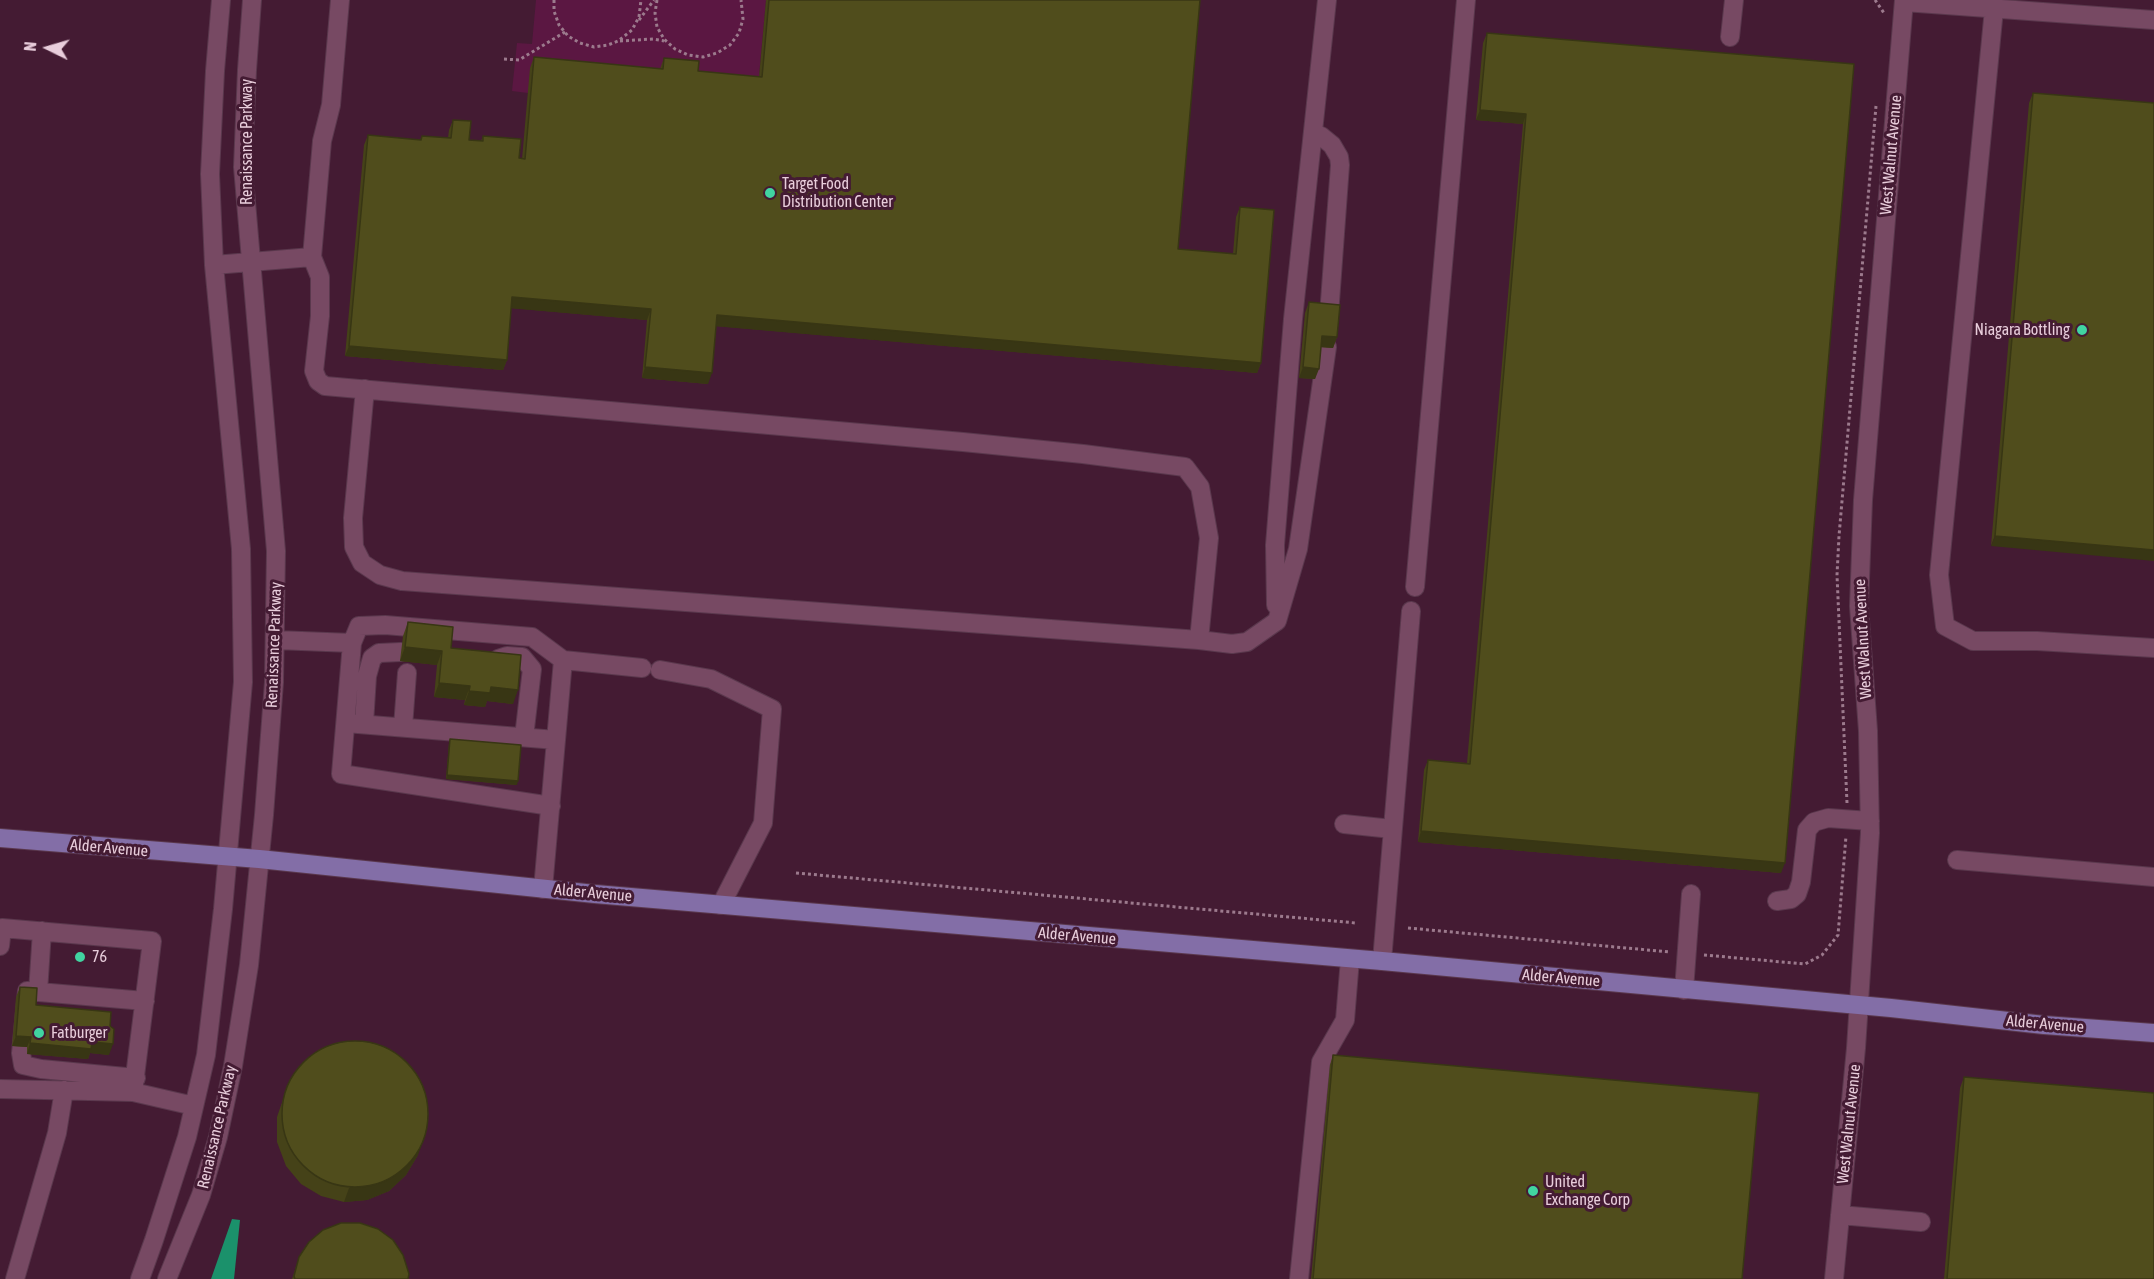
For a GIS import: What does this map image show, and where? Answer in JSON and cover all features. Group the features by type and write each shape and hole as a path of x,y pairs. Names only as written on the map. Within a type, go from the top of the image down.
{"main road":[{"name":"Alder Avenue","path":"0,838 259,859 721,905 1382,961 1859,1005 2043,1025 2154,1033"}],"street":[{"name":"Renaissance Parkway","path":"140,1279 164,1211 206,1055 228,857 243,682 241,549 214,265 211,147 221,0"},
{"name":"Renaissance Parkway","path":"167,1279 201,1195 218,1137 232,1066 249,965 274,682 276,551 243,167 252,0"},
{"path":"340,0 331,105 322,141 312,257 320,278 320,316 314,371 318,381 325,386 963,442 1185,467 1200,488 1209,538 1199,640"},
{"path":"1277,621 1275,545 1293,319 1327,0"},
{"path":"1415,586 1466,0"},
{"path":"1730,37 1734,0"},
{"path":"1904,1 2154,20"},
{"name":"West Walnut Avenue","path":"1834,1279 1859,1005 1870,821 1868,731 1859,606 1863,500 1904,1"},
{"path":"1994,9 1940,575 1945,626 1973,641 2037,641 2154,648"},
{"path":"1314,134 1321,136 1332,146 1339,157 1340,165 1329,315"},
{"path":"214,265 312,257"},
{"path":"365,389 353,518 354,548 362,563 380,575 402,581 1232,644 1247,642 1277,621 1298,549 1327,347"},
{"path":"1382,961 1411,611"},
{"path":"355,724 352,643 359,626 385,625 532,637 563,660 642,668"},
{"path":"276,640 352,643"},
{"path":"401,652 379,653 372,658 341,774 498,791 551,806"},
{"path":"477,658 497,659 514,655 522,657 532,669 524,737"},
{"path":"543,888 563,660"},
{"path":"660,670 711,679 772,709 763,823 721,905"},
{"path":"403,727 407,674"},
{"path":"355,724 403,727 472,739 503,741 524,737 556,740"},
{"path":"1777,901 1791,899 1797,894 1801,882 1807,830 1814,822 1828,818 1870,821"},
{"path":"1344,824 1392,829"},
{"path":"1958,860 2154,877"},
{"path":"1684,990 1691,894"},
{"path":"0,946 2,927 152,941 135,1085"},
{"path":"42,931 21,1053 23,1065 135,1085 194,1106"},
{"path":"1299,1279 1321,1062 1345,1020 1350,959"},
{"path":"33,991 145,1001"},
{"path":"0,1089 64,1090 135,1085"},
{"path":"15,1279 57,1133 64,1090"},
{"path":"1840,1215 1921,1222"}],"path":[{"path":"554,0 559,25 580,44 594,47 618,41 652,39 667,42"},
{"path":"634,26 639,17 641,0"},
{"path":"618,41 656,0"},
{"path":"656,0 657,27 667,42 688,56 703,57 717,53 730,45 739,33 743,19 741,0"},
{"path":"504,59 519,60 565,32"},
{"path":"796,873 1356,923"},
{"path":"1408,928 1805,964 1822,955"}],"shaded area":[{"path":"536,0 766,0 758,87 695,72 661,68 528,93 512,91 517,43 532,44"},
{"path":"232,1219 240,1220 234,1279 211,1279"}],"building":[{"name":"Target Food Distribution Center","path":"769,0 1200,0 1178,249 1236,254 1240,207 1274,210 1261,363 717,315 712,373 645,367 651,309 512,297 507,360 349,346 368,135 421,140 422,136 451,138 453,120 471,121 469,140 483,141 483,136 521,139 519,158 525,159 534,57 663,69 664,58 699,61 698,71 762,77"},
{"path":"1487,33 1854,64 1785,863 1421,831 1428,760 1470,764 1526,114 1480,110"},
{"name":"Niagara Bottling","path":"2033,93 2154,103 2154,550 1995,536"},
{"path":"1309,302 1340,305 1337,337 1322,336 1319,369 1303,367"},
{"path":"408,622 453,627 451,648 521,655 518,690 491,687 490,693 469,691 470,686 439,683 442,651 405,647"},
{"path":"450,739 521,745 518,781 447,775"},
{"path":"20,987 37,988 36,1005 111,1012 110,1026 114,1029 113,1044 92,1042 91,1049 30,1043 31,1037 16,1036"},
{"path":"355,1041 383,1046 407,1062 423,1086 428,1114 423,1142 407,1166 383,1182 355,1187 327,1182 303,1166 287,1142 282,1114 287,1086 303,1062 327,1046"},
{"name":"United Exchange Corp","path":"1333,1055 1759,1093 1742,1279 1313,1279"},
{"path":"1964,1077 2154,1093 2154,1279 1947,1279"},
{"path":"341,1223 360,1223 378,1229 393,1240 403,1255 409,1274 408,1279 295,1279 299,1257 309,1242 323,1230"}],"place":[{"name":"Target Food Distribution Center","path":"770,193"},
{"name":"Niagara Bottling","path":"2082,330"},
{"name":"76","path":"80,957"},
{"name":"Fatburger","path":"39,1033"},
{"name":"United Exchange Corp","path":"1533,1191"}]}
